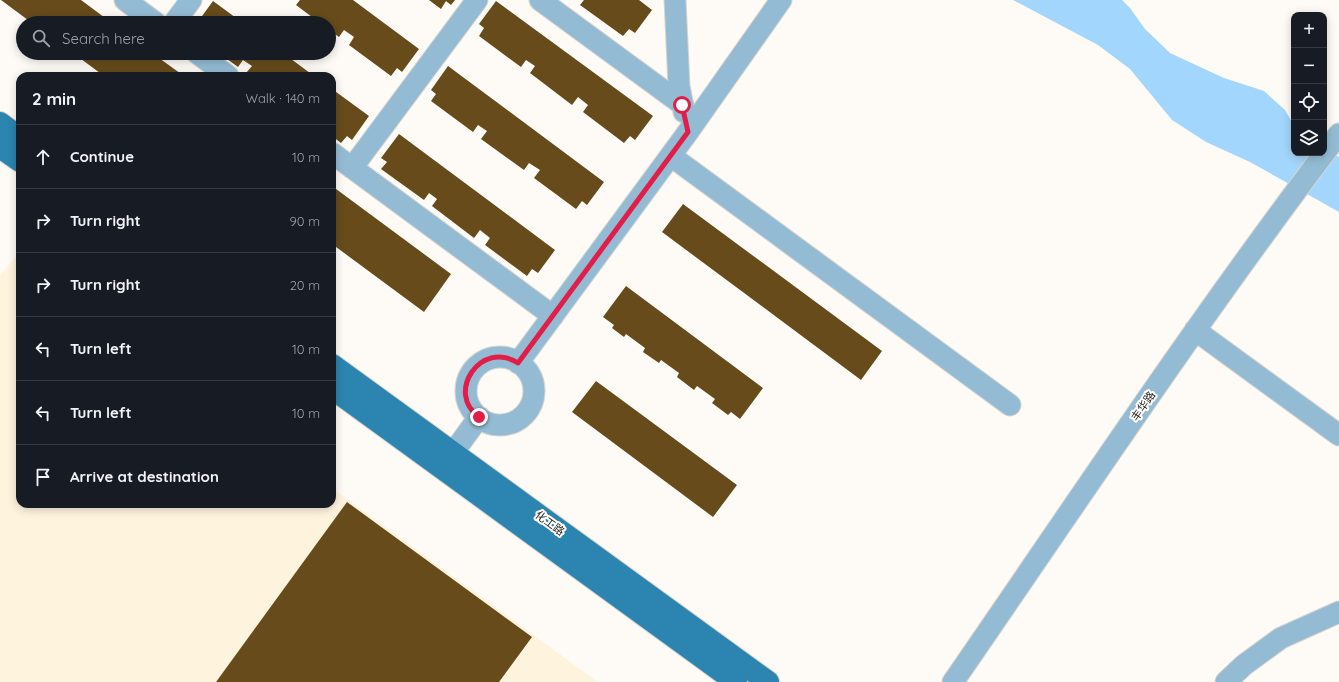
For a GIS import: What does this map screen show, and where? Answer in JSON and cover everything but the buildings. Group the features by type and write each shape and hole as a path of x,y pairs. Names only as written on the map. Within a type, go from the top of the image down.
{"main road":[{"path":"0,123 16,135"},
{"path":"0,147 16,158"},
{"name":"化工路","path":"336,368 768,682"},
{"name":"化工路","path":"336,391 736,682"}],"street":[{"path":"125,0 147,16"},
{"path":"179,16 191,0"},
{"path":"352,168 476,0"},
{"path":"540,0 682,105"},
{"path":"675,0 679,86 688,132"},
{"path":"518,363 671,156 780,0"},
{"path":"206,60 223,72"},
{"name":"丰华路","path":"953,682 1195,330 1339,134"},
{"path":"336,156 553,316"},
{"path":"671,156 1010,405"},
{"path":"1195,330 1339,435"},
{"path":"505,357 518,363 528,372 534,390 528,409 514,422 494,424 484,421 470,407 466,397 468,377 473,369 488,359 505,357"},
{"path":"453,453 479,417"},
{"path":"1226,682 1244,665 1281,638 1339,612"}],"shaded area":[{"path":"16,257 16,508 336,508 336,491 598,682 0,682 0,275"}],"water":[{"path":"1013,0 1122,0 1130,8 1145,29 1170,53 1224,78 1264,91 1285,110 1291,121 1291,156 1327,156 1327,151 1339,157 1339,212 1250,162 1206,142 1172,120 1130,69 1098,45"}],"route":[{"path":"479,417 470,407 466,397 468,377 473,369 480,363 496,357 505,357 518,363 688,132 682,105"}]}
